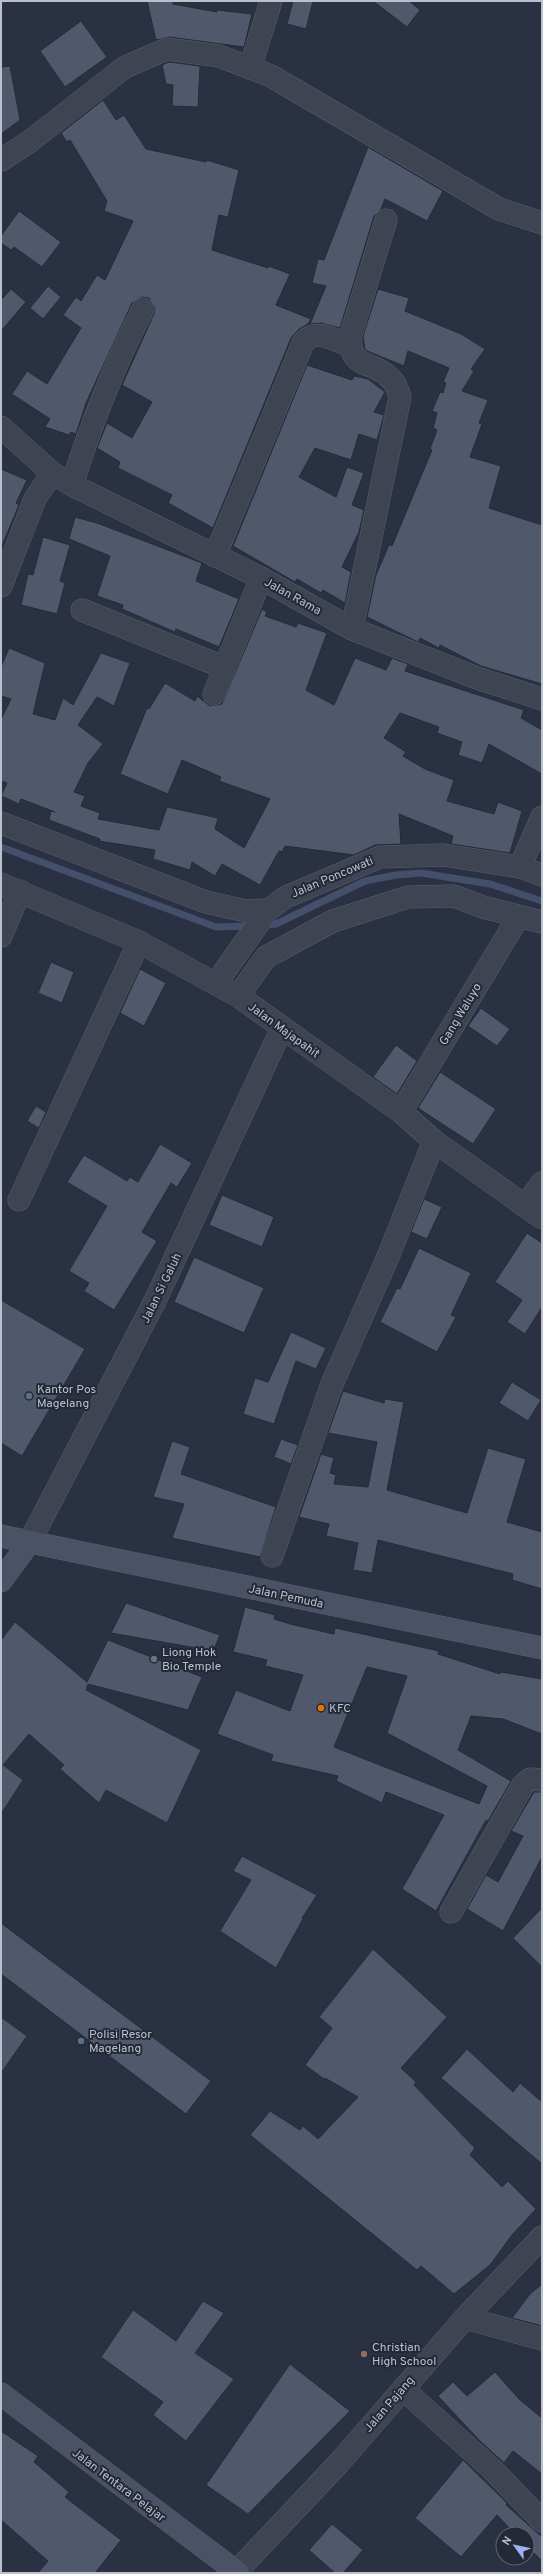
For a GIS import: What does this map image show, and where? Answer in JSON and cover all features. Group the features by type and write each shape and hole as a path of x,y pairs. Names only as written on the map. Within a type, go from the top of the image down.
{"main road":[{"name":"Jalan Pemuda","path":"1,1536 542,1648"},
{"path":"1,1581 29,1543"},
{"name":"Jalan Tentara Pelajar","path":"1,2394 149,2508 237,2572"}],"street":[{"path":"250,68 271,1"},
{"path":"1,160 29,142 125,67 167,49 219,56 271,76 343,116 415,161 499,208 542,223"},
{"path":"352,629 400,398 396,385 388,375 363,364 352,355 350,346 351,334 386,220"},
{"path":"72,485 91,424 114,366 143,309"},
{"path":"215,556 303,343 307,338 318,334 350,346"},
{"name":"Jalan Rama","path":"1,428 52,474 261,578 352,629 477,678 542,699"},
{"path":"1,586 35,499 52,474"},
{"path":"214,694 223,667 261,578"},
{"path":"82,610 223,667"},
{"path":"520,867 542,817"},
{"path":"1,823 206,902 264,915 216,983"},
{"name":"Jalan Poncowati","path":"264,915 286,897 380,857 443,855 520,867 542,875"},
{"path":"1,936 10,888"},
{"name":"Jalan Majapahit","path":"10,888 139,942 238,996 400,1112 434,1141 533,1211"},
{"path":"238,996 266,957 333,921 408,898 454,896 542,922"},
{"name":"Gang Waluyo","path":"400,1112 519,916"},
{"path":"19,1200 139,942"},
{"name":"Jalan Si Galuh","path":"29,1543 155,1302 282,1028"},
{"path":"272,1556 332,1384 388,1257 434,1141"},
{"path":"533,1211 542,1182"},
{"path":"451,1912 523,1785 530,1779 542,1780"},
{"name":"Jalan Pajang","path":"237,2572 338,2464 464,2318 542,2237"},
{"path":"464,2318 542,2340"},
{"path":"403,2389 493,2470 542,2521"}],"building":[{"path":"147,1 173,1 173,4 217,12 217,10 252,14 244,47 169,37 156,40"},
{"path":"293,1 313,1 306,29 287,24"},
{"path":"373,1 409,1 420,10 407,27"},
{"path":"81,21 107,57 65,87 40,51"},
{"path":"169,62 200,66 198,107 172,106 173,85 166,84 162,65"},
{"path":"10,66 20,120 1,134 1,67"},
{"path":"103,100 116,120 124,115 146,149 206,162 207,160 239,170 228,217 219,215 212,250 268,268 269,266 290,274 276,305 311,319 308,324 299,329 291,338 213,528 168,503 172,495 118,468 120,462 97,448 107,423 132,438 152,402 122,385 154,314 155,308 149,298 142,297 132,303 86,403 76,434 71,432 69,435 45,427 50,419 12,394 27,371 47,384 81,328 63,315 76,297 81,301 97,275 105,280 133,221 104,211 107,201 70,140 67,142 61,133"},
{"path":"368,147 443,191 427,221 385,199 381,209 374,216 340,328 321,323 310,324 326,286 312,283 318,259 324,260"},
{"path":"19,211 61,242 42,267 14,247 11,250 1,243 1,236"},
{"path":"48,286 61,297 43,319 30,308"},
{"path":"11,289 26,302 1,331 1,300"},
{"path":"378,289 409,298 405,311 461,334 485,349 471,369 474,371 462,391 488,400 479,423 482,424 470,457 501,466 489,508 542,525 542,684 481,666 440,645 439,648 420,638 418,642 367,617 376,575 389,545 392,546 432,450 430,449 437,430 433,428 437,413 432,411 440,392 443,393 446,383 443,382 449,368 408,351 404,366 365,350 363,336"},
{"path":"307,365 352,380 354,376 368,379 385,392 374,412 384,415 377,440 359,434 351,460 315,448 299,477 336,497 347,467 364,473 352,505 364,510 359,532 342,567 351,572 345,603 323,590 321,593 297,579 295,582 233,546"},
{"path":"1,469 27,480 16,503 19,505 1,548"},
{"path":"75,517 97,523 202,563 196,581 239,599 219,647 176,629 175,632 122,609 123,605 97,596 110,556 69,539"},
{"path":"43,537 70,545 60,581 65,583 57,614 21,605 28,574 33,575"},
{"path":"262,609 267,612 265,616 296,627 298,623 327,633 306,690 334,705 355,658 386,670 392,658 408,664 405,671 524,710 521,718 542,730 542,774 489,744 482,763 458,755 462,742 437,733 439,727 400,713 384,738 406,752 403,756 425,769 454,780 447,801 494,814 498,802 522,811 510,853 451,844 453,836 399,814 401,844 375,845 354,855 285,846 282,852 279,851 260,885 222,864 215,876 192,862 190,870 153,859 155,850 99,841 100,839 49,820 51,811 55,812 21,799 19,804 1,796 7,783 1,781 1,719 11,699 1,696 1,667 9,648 45,663 33,714 55,720 63,698 73,705 101,653 130,663 114,706 97,697 78,725 103,744 88,763 74,792 85,796 81,806 100,813 98,819 159,830 167,807 218,818 215,829 244,848 270,799 219,781 221,777 182,760 168,794 120,774 147,708 149,709 165,683 195,701 197,696 210,706 222,704"},
{"path":"51,962 74,972 62,1003 38,993"},
{"path":"140,969 166,983 144,1026 120,1013"},
{"path":"481,1008 510,1029 497,1046 468,1026"},
{"path":"396,1045 417,1061 397,1094 373,1077"},
{"path":"440,1072 496,1109 473,1144 418,1108"},
{"path":"36,1106 46,1112 39,1128 27,1121"},
{"path":"160,1144 192,1163 177,1187 171,1183 142,1232 157,1241 114,1310 84,1291 89,1283 69,1271 107,1206 67,1182 84,1155 127,1181 130,1177 138,1182"},
{"path":"222,1195 274,1217 262,1247 209,1225"},
{"path":"424,1199 442,1207 427,1239 411,1232"},
{"path":"527,1233 542,1243 542,1307 525,1334 507,1322 522,1300 495,1282"},
{"path":"419,1248 471,1273 451,1315 456,1317 437,1352 380,1322 397,1288 400,1289"},
{"path":"194,1257 264,1288 244,1333 174,1302"},
{"name":"Kantor Pos Magelang","path":"1,1300 85,1349 22,1456 1,1443"},
{"path":"291,1332 326,1348 316,1369 296,1361 274,1424 243,1414 255,1378 268,1382"},
{"path":"512,1382 541,1400 528,1421 499,1403"},
{"path":"343,1391 384,1403 385,1399 404,1402 387,1490 467,1513 488,1448 526,1459 507,1522 542,1532 542,1589 512,1580 513,1574 378,1540 372,1573 353,1570 358,1543 326,1536 329,1524 299,1517 321,1454 334,1458 330,1473 336,1475 334,1484 368,1487 377,1442 328,1433"},
{"path":"281,1439 298,1445 291,1464 274,1457"},
{"path":"172,1441 190,1447 181,1474 276,1507 260,1557 172,1538 184,1504 153,1497"},
{"path":"126,1603 220,1635 213,1651 111,1633"},
{"path":"245,1607 275,1615 274,1619 290,1624 334,1634 335,1628 372,1636 439,1651 438,1654 500,1674 501,1672 542,1679 542,1734 503,1719 471,1716 458,1750 511,1781 488,1821 486,1820 436,1911 402,1889 444,1815 386,1792 382,1803 336,1781 338,1776 271,1761 273,1755 217,1734 236,1690 290,1711 303,1675 265,1666 267,1660 233,1652","holes":["367,1667 407,1676 387,1733 487,1786 479,1804 334,1747"]},
{"path":"15,1622 87,1682 108,1640 202,1677 188,1710 88,1684 86,1690 201,1750 167,1823 106,1790 99,1803 60,1769 64,1765 29,1734 3,1765 23,1780 1,1814 1,1640"},
{"path":"534,1792 542,1792 542,1857 503,1931 467,1909 486,1875 498,1882 523,1836 511,1831"},
{"path":"242,1856 317,1895 302,1918 303,1919 276,1968 220,1931 251,1880 233,1871"},
{"path":"542,1908 542,1967 513,1938"},
{"path":"1,1923 211,2081 186,2114 1,1974"},
{"path":"373,1949 447,2017 401,2068 416,2082 414,2085 475,2148 470,2155 502,2187 508,2181 536,2209 512,2235 490,2265 454,2294 421,2266 417,2270 250,2135 270,2111 300,2130 303,2126 318,2139 358,2097 325,2078 324,2079 305,2065 332,2028 319,2017"},
{"path":"1,2017 27,2036 1,2073"},
{"path":"467,2049 513,2092 520,2083 542,2102 542,2164 441,2078"},
{"path":"542,2284 542,2326 512,2318 530,2294"},
{"path":"203,2301 224,2313 195,2353 234,2379 186,2441 153,2415 163,2402 101,2357 133,2310 176,2341"},
{"path":"290,2364 350,2411 248,2514 206,2485"},
{"path":"495,2372 519,2399 542,2418 542,2474 513,2451 504,2463 479,2440 438,2396 453,2382 467,2396"},
{"path":"1,2431 38,2456 34,2462 69,2492 65,2497 121,2540 95,2573 38,2573 48,2561 1,2520"},
{"path":"463,2460 507,2503 506,2505 530,2526 507,2526 497,2515 461,2557 415,2518"},
{"path":"332,2524 363,2550 343,2573 335,2573 309,2550"},
{"path":"535,2531 542,2537 542,2561 535,2554"}],"waterway":[{"path":"1,847 216,927 250,926"},
{"path":"263,925 276,924 365,881 396,875 421,873 490,884 542,901"}],"place":[{"name":"Kantor Pos Magelang","path":"29,1396"},
{"name":"Liong Hok Bio Temple","path":"154,1659"},
{"name":"KFC","path":"321,1708"},
{"name":"Polisi Resor Magelang","path":"81,2041"},
{"name":"Christian High School","path":"364,2354"}]}
